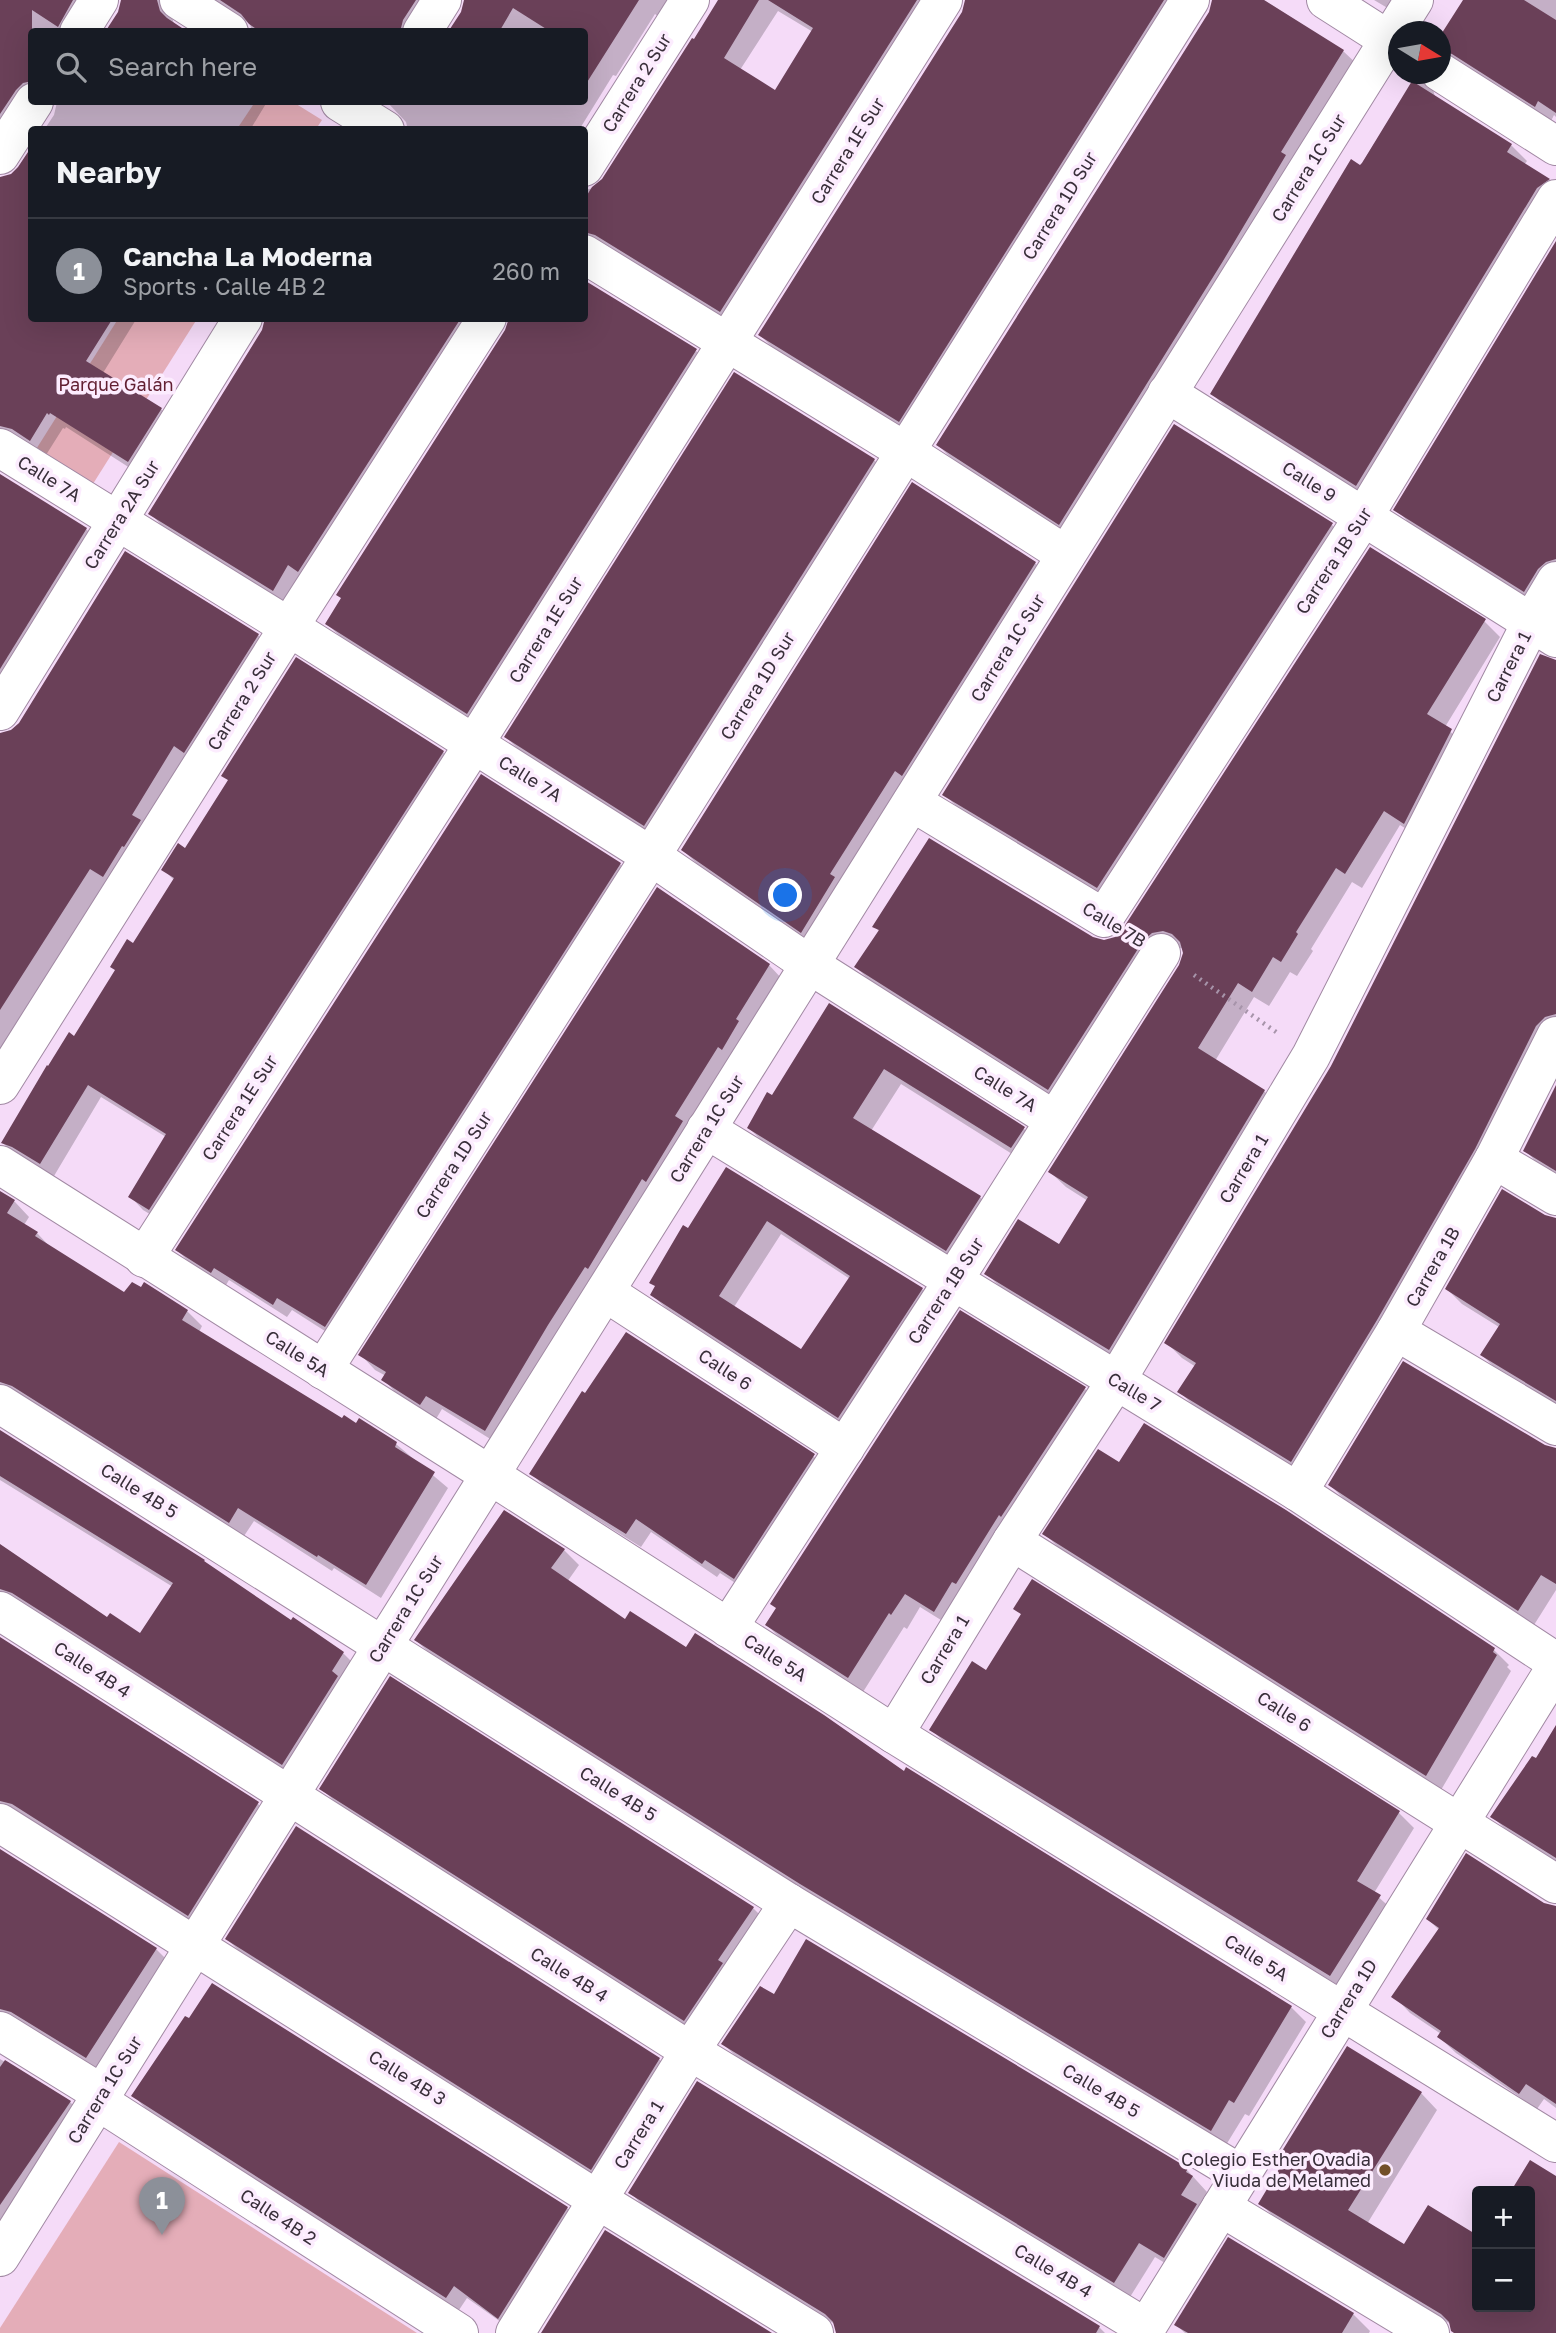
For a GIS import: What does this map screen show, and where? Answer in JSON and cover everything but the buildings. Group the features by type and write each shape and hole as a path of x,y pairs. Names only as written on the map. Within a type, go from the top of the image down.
{"street":[{"path":"82,28 99,0"},
{"path":"179,0 223,28"},
{"path":"424,28 442,0"},
{"name":"Carrera 2 Sur","path":"588,161 691,0"},
{"name":"Carrera 1E Sur","path":"144,1258 474,744 943,0"},
{"name":"Carrera 1D Sur","path":"323,1370 651,856 1190,0"},
{"path":"1326,0 1388,39"},
{"name":"Carrera 1C Sur","path":"1404,21 1414,0"},
{"name":"Carrera 1C Sur","path":"4,2244 100,2098 1167,393 1388,52"},
{"path":"1451,79 1556,146"},
{"path":"0,155 32,105"},
{"name":"Carrera 1B Sur","path":"1104,918 1364,516 1556,199"},
{"path":"588,256 906,452 1066,555"},
{"name":"Carrera 2A Sur","path":"3,698 118,522 241,322"},
{"name":"Carrera 2 Sur","path":"0,1085 484,322"},
{"name":"Calle 9","path":"1167,393 1544,631"},
{"name":"Calle 7A","path":"0,447 289,626 651,856 810,965 1054,1120"},
{"name":"Carrera 1","path":"894,1734 1012,1541 1116,1381 1311,1056 1544,631 1556,581"},
{"name":"Calle 7B","path":"912,802 1104,918"},
{"name":"Carrera 1B Sur","path":"728,1628 1161,953"},
{"name":"Carrera 1B","path":"1298,1492 1396,1331 1494,1159 1556,1036"},
{"name":"Calle 7","path":"706,1129 1298,1492 1556,1665"},
{"path":"1494,1159 1556,1196"},
{"name":"Calle 5A","path":"0,1165 894,1734 1556,2143"},
{"name":"Calle 6","path":"605,1292 845,1448"},
{"path":"1396,1331 1556,1426"},
{"name":"Calle 4B 5","path":"0,1404 789,1903 1242,2175"},
{"name":"Calle 6","path":"1012,1541 1556,1884"},
{"name":"Calle 4B 4","path":"0,1611 690,2051 1145,2330"},
{"name":"Carrera 1D","path":"1145,2330 1556,1665"},
{"name":"Calle 4B 3","path":"0,1823 814,2333"},
{"name":"Carrera 1","path":"515,2333 690,2051 789,1903"},
{"name":"Calle 4B 2","path":"0,2031 459,2333"},
{"path":"1221,2207 1430,2333"}],"path":[{"name":"Calle 7B","path":"1161,953 1311,1056"}],"green space":[{"path":"253,105 298,105 322,120 318,126 239,126"},
{"name":"Parque Galán","path":"116,322 195,322 91,487 35,451"},
{"path":"119,2142 417,2333 0,2333 0,2328"}],"place":[{"name":"Colegio Esther Ovadia Viuda de Melamed","path":"1385,2170"},
{"name":"Cancha La Moderna","path":"162,2235"}]}
